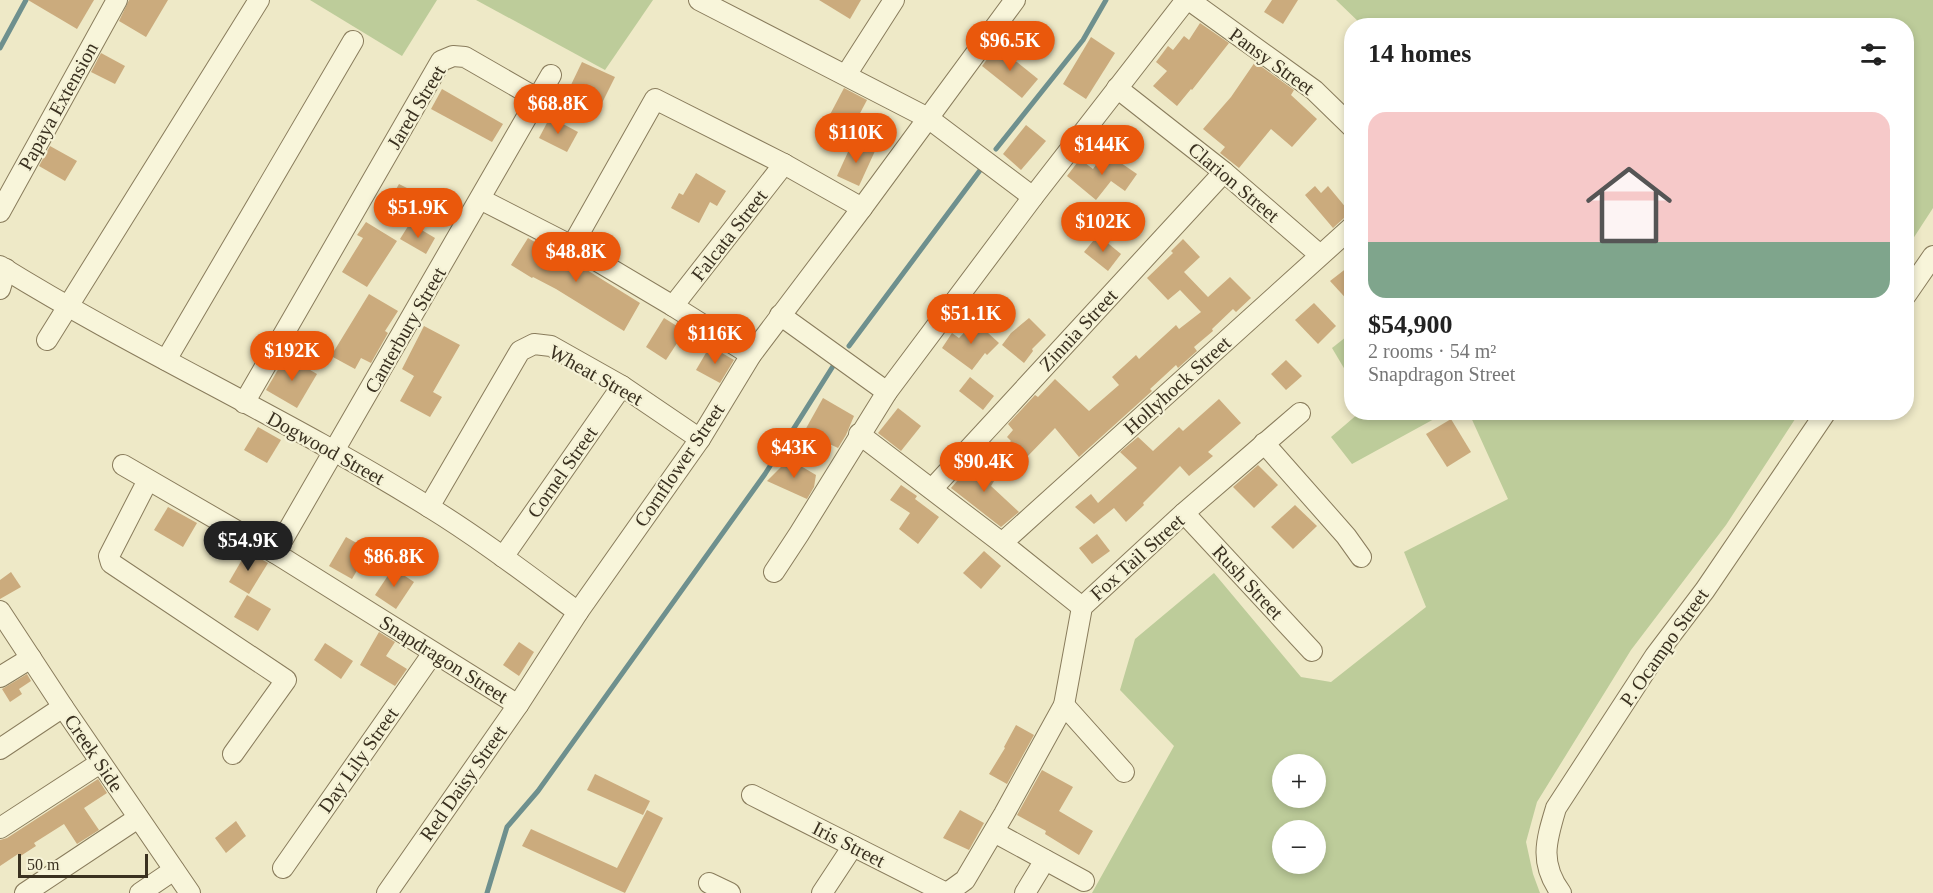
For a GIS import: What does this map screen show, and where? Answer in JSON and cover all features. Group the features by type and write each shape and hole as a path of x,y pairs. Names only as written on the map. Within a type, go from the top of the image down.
{"street":[{"name":"Papaya Extension","path":"0,212 117,0"},
{"path":"47,340 259,0"},
{"path":"699,0 928,118 1033,197"},
{"path":"846,75 894,0"},
{"name":"Cornflower Street","path":"578,612 700,439 751,355 1015,0"},
{"path":"774,572 887,392 1033,197 1187,0"},
{"name":"Pansy Street","path":"1187,0 1314,90 1344,119"},
{"path":"166,360 353,41"},
{"name":"Jared Street","path":"244,403 441,61 453,56 465,57 538,99"},
{"name":"Canterbury Street","path":"274,553 551,75"},
{"name":"Clarion Street","path":"1117,88 1224,172 1320,255"},
{"path":"572,246 655,99 784,164 862,208"},
{"name":"Falcata Street","path":"673,306 784,164"},
{"name":"Zinnia Street","path":"932,489 1224,172"},
{"path":"480,199 572,246 751,355"},
{"name":"Hollyhock Street","path":"1002,543 1344,234"},
{"path":"1914,283 1933,256"},
{"path":"0,289 3,268"},
{"name":"Dogwood Street","path":"3,268 429,507 578,612"},
{"path":"780,315 887,392"},
{"name":"Wheat Street","path":"429,507 520,351 534,344 551,346 622,386 700,439"},
{"name":"Cornel Street","path":"503,557 622,386"},
{"name":"Fox Tail Street","path":"947,893 965,880 1064,705 1082,607 1184,513 1300,413"},
{"name":"P. Ocampo Street","path":"1561,893 1551,879 1545,857 1556,808 1655,656 1705,590 1821,420"},
{"path":"859,434 1082,607"},
{"path":"1264,443 1346,536 1361,557"},
{"name":"Snapdragon Street","path":"123,465 274,553 518,705"},
{"path":"148,480 109,556 111,563 286,680 233,754"},
{"name":"Rush Street","path":"1184,513 1312,651"},
{"name":"Creek Side","path":"0,611 100,763 190,893"},
{"name":"Red Daisy Street","path":"387,893 518,705 578,612"},
{"name":"Day Lily Street","path":"283,868 433,653"},
{"path":"0,678 31,658"},
{"path":"1064,705 1124,772"},
{"path":"0,749 63,707"},
{"path":"0,828 100,763"},
{"name":"Iris Street","path":"752,795 947,893"},
{"path":"25,893 138,818"},
{"path":"994,832 1084,881"},
{"path":"822,893 853,846"},
{"path":"1025,893 1045,860"},
{"path":"140,893 174,870"},
{"path":"709,883 730,893"}],"green space":[{"path":"310,0 437,0 402,56"},
{"path":"476,0 653,0 605,70"},
{"path":"1336,0 1933,0 1933,208 1914,237 1914,18 1355,18"},
{"path":"1344,339 1344,368 1332,348"},
{"path":"1351,420 1432,420 1352,464 1331,437"},
{"path":"1472,420 1794,420 1726,525 1631,650 1537,802 1526,842 1540,893 1092,893 1174,746 1120,690 1135,639 1214,573 1301,677 1331,682 1426,607 1404,552 1508,499"}],"building":[{"path":"28,0 94,0 77,29"},
{"path":"129,0 168,0 146,37 119,21"},
{"path":"819,0 861,0 850,19"},
{"path":"1272,0 1298,0 1283,24 1264,12"},
{"path":"1200,23 1229,43 1177,106 1153,86 1167,71 1156,62 1168,46 1173,50 1184,36 1189,40"},
{"path":"1091,37 1115,53 1086,99 1063,84"},
{"path":"997,46 1038,79 1022,98 982,66"},
{"path":"101,53 125,66 115,84 91,72"},
{"path":"582,62 615,77 601,105 569,89"},
{"path":"1255,62 1294,90 1291,95 1317,119 1292,147 1271,129 1239,168 1220,153 1225,147 1203,129 1231,97"},
{"path":"844,88 867,100 848,136 825,124"},
{"path":"442,89 503,124 492,142 431,109"},
{"path":"550,117 578,132 567,152 539,138"},
{"path":"1026,125 1046,141 1021,170 1003,154"},
{"path":"853,141 875,151 859,186 837,176"},
{"path":"50,146 77,161 65,181 39,166"},
{"path":"1105,152 1137,174 1125,191 1111,181 1096,200 1067,176 1080,159 1093,169"},
{"path":"696,173 726,191 717,206 710,202 699,223 671,208 679,193 683,195"},
{"path":"399,184 413,191 404,211 385,202 392,189 395,191"},
{"path":"1315,186 1321,193 1328,186 1344,205 1344,218 1333,228 1305,195"},
{"path":"366,222 397,241 367,287 342,272 363,238 357,235"},
{"path":"410,223 435,238 426,254 400,239"},
{"path":"1098,235 1121,254 1108,271 1084,252"},
{"path":"528,238 566,257 640,303 624,331 556,289 511,265"},
{"path":"1183,239 1200,257 1184,272 1208,297 1230,277 1251,298 1236,312 1233,309 1194,347 1197,351 1178,368 1176,365 1150,389 1152,391 1079,457 1055,428 1025,459 1008,444 1011,441 1007,437 1013,430 1008,424 1035,395 1038,397 1055,379 1089,411 1119,385 1112,377 1136,355 1139,359 1176,325 1179,329 1201,312 1180,290 1168,300 1147,278 1173,253 1171,251"},
{"path":"1344,270 1344,296 1330,281"},
{"path":"369,294 398,311 385,331 388,333 371,363 361,358 355,369 331,356"},
{"path":"1314,303 1336,326 1318,344 1295,320"},
{"path":"664,318 685,331 666,360 646,347"},
{"path":"1029,318 1046,335 1032,349 1033,351 1024,363 1002,345 1011,333"},
{"path":"975,321 999,343 987,355 985,353 972,370 942,348 952,333 959,338"},
{"path":"424,326 460,345 433,392 442,397 430,417 400,401 414,376 402,369"},
{"path":"710,346 734,360 720,383 696,370"},
{"path":"286,356 317,374 297,408 266,390"},
{"path":"1286,360 1302,376 1286,390 1271,374"},
{"path":"970,377 994,396 983,410 959,391"},
{"path":"823,398 854,416 838,448 804,432"},
{"path":"1219,399 1241,423 1208,452 1213,456 1189,476 1180,466 1126,522 1114,508 1094,524 1075,507 1091,494 1098,503 1137,468 1120,452 1138,437 1153,451 1179,427 1183,431"},
{"path":"898,408 921,426 901,451 878,433"},
{"path":"1452,420 1471,452 1447,467 1426,434"},
{"path":"258,427 281,440 267,463 244,450"},
{"path":"977,458 999,473 991,486 1019,512 1001,527 951,488"},
{"path":"789,459 816,475 814,487 807,499 767,481"},
{"path":"1258,465 1278,485 1254,508 1233,487"},
{"path":"901,485 917,496 915,499 939,517 918,544 899,529 910,513 890,500"},
{"path":"1295,505 1317,526 1293,549 1271,527"},
{"path":"168,507 197,523 183,547 154,530"},
{"path":"1097,534 1110,551 1092,564 1079,548"},
{"path":"346,537 369,550 352,579 329,566"},
{"path":"247,551 268,563 249,594 229,582"},
{"path":"984,551 1001,566 981,589 963,573"},
{"path":"393,568 414,582 396,609 375,595"},
{"path":"11,572 21,587 0,599 0,580"},
{"path":"247,595 271,609 258,631 234,617"},
{"path":"379,632 395,642 386,656 407,669 395,686 360,665"},
{"path":"519,642 534,652 519,676 503,665"},
{"path":"325,643 353,661 341,679 314,660"},
{"path":"27,674 31,681 19,689 22,694 10,702 2,689"},
{"path":"1016,725 1034,735 1007,784 989,774"},
{"path":"1042,770 1073,787 1059,811 1093,831 1079,855 1045,834 1046,831 1017,815"},
{"path":"595,774 650,801 643,815 587,790"},
{"path":"98,779 107,793 84,808 99,830 77,844 64,824 34,843 36,846 0,866 0,840 7,838"},
{"path":"647,810 663,818 625,893 522,846 531,829 617,868"},
{"path":"960,810 984,823 969,850 943,838"},
{"path":"236,821 246,836 226,853 215,838"}],"waterway":[{"path":"0,48 26,0"},
{"path":"996,149 1083,40 1106,0"},
{"path":"849,346 981,169"},
{"path":"487,893 507,827 538,791 765,474 835,363"}]}
